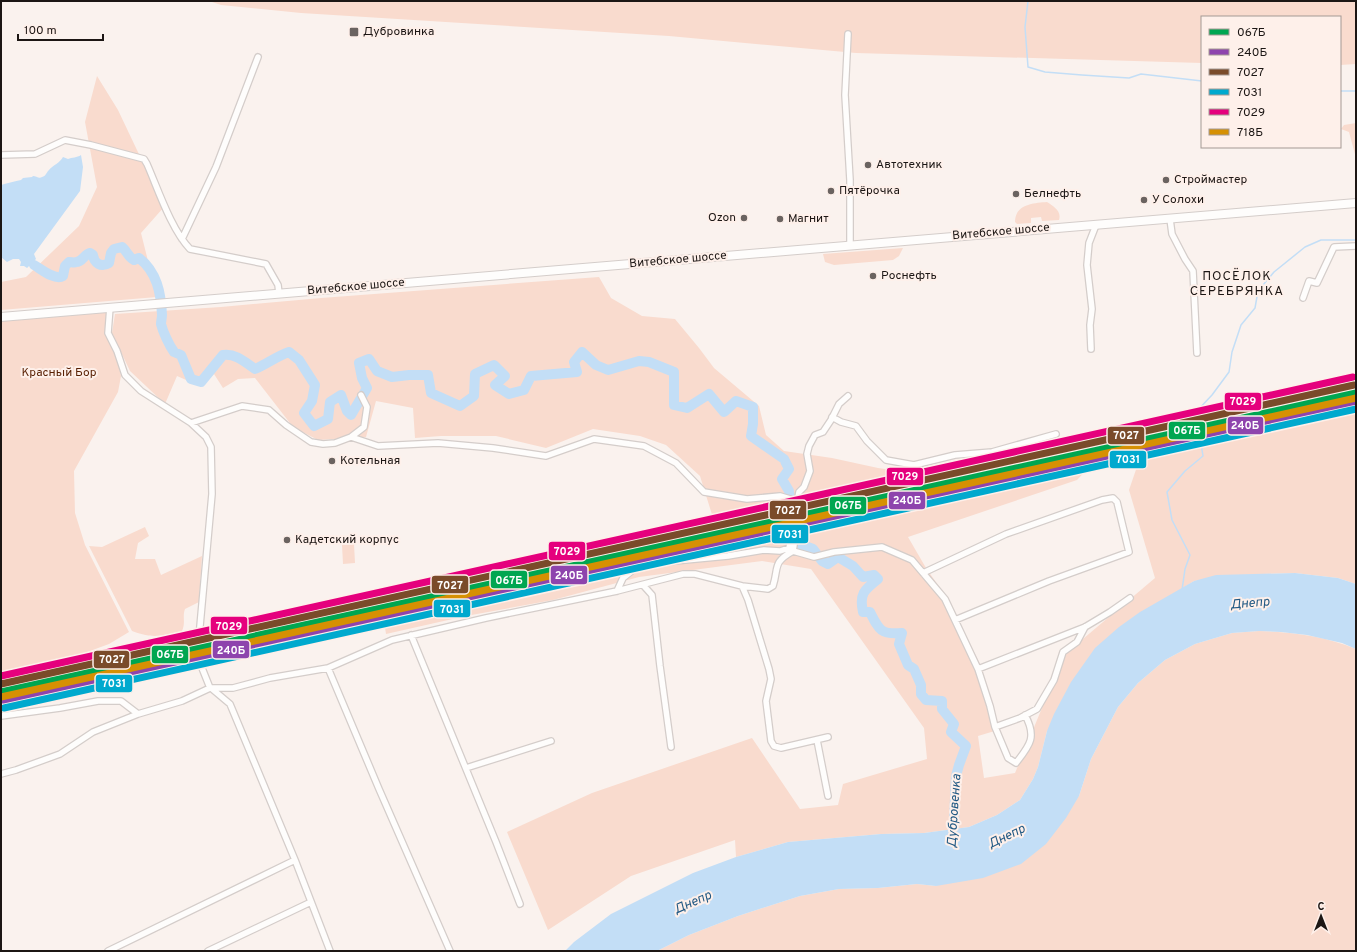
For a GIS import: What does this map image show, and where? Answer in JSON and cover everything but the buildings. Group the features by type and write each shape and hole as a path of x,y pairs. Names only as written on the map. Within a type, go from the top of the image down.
{"main road":[{"name":"Витебское шоссе","path":"1,317 1356,204"}],"street":[{"path":"848,34 845,95 850,180 850,246"},
{"path":"182,239 216,166 258,57"},
{"path":"1,155 35,154 65,140 91,145 144,159 169,215 182,239 190,249 266,264 278,285 279,294"},
{"path":"1170,219 1172,234 1193,272 1197,353"},
{"path":"1092,349 1090,325 1092,309 1087,265 1089,243 1096,225"},
{"path":"1303,298 1309,281 1317,283 1334,247 1356,246"},
{"path":"110,307 108,333 126,375 141,391 191,423 206,437 211,447 212,494 198,648 200,663 210,688 230,704 295,860 330,951"},
{"path":"191,423 242,406 269,410 286,425 311,442 323,444 335,443 351,437 364,427 367,407 361,395"},
{"path":"800,509 797,501 799,492 804,487 810,471 807,454 809,446 815,435 823,432 839,404 848,396"},
{"path":"832,417 841,422 856,426 867,442 886,460 914,465 955,455 992,452 1056,434"},
{"path":"351,437 378,446 438,443 493,448 546,456 594,439 644,446 676,462 704,492 747,499 780,496 797,501"},
{"path":"923,573 1006,534 1102,500 1113,498 1117,502 1130,552 1049,581 955,620"},
{"path":"617,591 623,578 633,570 654,563 728,556 764,550 780,551 789,548 797,522"},
{"path":"1,774 60,754 93,732 138,714 182,702 210,688 233,688 270,678 328,668 392,640 411,635 617,591 683,574 695,574 742,586 768,589 773,586 777,565 782,558 792,551 794,545 792,538"},
{"path":"792,551 814,558 834,552 882,547 912,560 945,599 978,669 995,727 1008,758 1016,764 1032,741 1030,724 1026,715"},
{"path":"643,585 652,595 671,746"},
{"path":"742,586 748,600 770,674 771,680 766,701 771,741 774,746 781,748 828,737"},
{"path":"978,669 1085,627 1130,598"},
{"path":"995,727 1037,709 1054,680 1063,652 1078,642 1085,627"},
{"path":"411,635 520,904"},
{"path":"328,668 450,951"},
{"path":"1,716 60,708 98,700 121,702 138,714"},
{"path":"817,740 828,796"},
{"path":"466,768 551,741"},
{"path":"108,951 295,860"},
{"path":"208,951 311,902"}],"green space":[{"path":"209,1 1356,1 1356,64 1341,65 1341,16 1201,16 1201,63 856,53 669,36 301,13 221,5"},
{"path":"97,76 118,110 164,207 141,233 157,297 1,310 1,282 26,277 79,226 97,187 85,122"},
{"path":"1356,123 1356,158 1349,132 1341,129 1344,125"},
{"path":"1047,202 1058,211 1060,217 1059,220 1042,221 1041,217 1031,218 1031,223 1017,224 1015,222 1018,211 1022,208 1031,204"},
{"path":"903,248 899,256 893,260 834,265 825,262 823,254"},
{"path":"599,277 611,298 642,316 675,319 714,368 759,406 766,435 784,451 914,473 917,483 814,505 714,521 700,476 666,445 640,436 593,429 546,448 496,436 441,436 415,438 413,408 376,401 366,437 318,440 293,427 255,378 238,379 223,388 214,374 200,386 177,376 165,404 130,371 112,333 115,314"},
{"name":"Красный Бор","path":"107,310 105,332 117,357 121,376 118,392 74,471 75,513 85,545 129,632 109,644 52,665 1,676 1,320"},
{"path":"1356,407 1356,584 1338,578 1295,573 1261,574 1194,581 1175,593 1047,731 1038,767 1033,779 1020,800 997,815 969,827 924,833 881,834 788,842 736,857 735,840 631,876 548,930 507,832 592,793 752,738 800,809 838,805 843,784 927,759 924,728 811,569 762,561 639,577 553,600 466,616 386,634 383,615 618,566 752,535 843,519 1095,461 1077,480 908,537 926,568 945,595 981,666 998,730 978,736 984,778 1015,773 1064,655 1155,578 1129,490 1140,458 1197,439"},
{"path":"145,527 149,536 138,543 135,559 155,559 161,575 202,556 199,602 185,609 182,631 152,636 139,634 132,631 89,546 102,547"},
{"path":"354,544 355,563 343,564 342,545"},
{"path":"1259,631 1284,632 1320,638 1356,649 1356,951 657,951 689,935 738,916 800,896 839,889 878,888 917,884 936,886 1079,796 1091,759 1118,707 1138,683 1165,660 1195,644 1232,633"}],"water":[{"path":"81,155 83,167 80,191 34,254 36,259 27,268 20,266 21,262 19,259 13,259 7,262 1,257 1,185 33,176 41,178 63,157 68,159"},
{"name":"Днепр","path":"1295,573 1338,578 1356,584 1356,649 1342,643 1307,635 1259,631 1232,633 1195,644 1165,660 1138,683 1118,707 1091,759 1079,796 1066,818 1046,844 1021,864 983,878 936,886 917,884 878,888 839,889 800,896 738,916 689,935 657,951 565,951 574,942 611,914 693,873 736,857 788,842 881,834 924,833 969,827 997,815 1020,800 1033,779 1038,767 1047,731 1071,682 1095,648 1119,627 1140,612 1194,581 1216,575"}],"waterway":[{"path":"1028,1 1025,27 1028,67 1045,72 1082,75 1129,78 1141,74 1201,81"},
{"path":"1341,91 1356,91"},
{"path":"1197,419 1196,412 1212,395 1229,372 1232,352 1241,325 1255,308 1258,291 1274,272 1305,247 1321,240 1356,240"},
{"name":"Дубровенка","path":"34,265 52,276 60,277 63,276 65,266 69,262 78,262 90,253 93,255 98,264 103,265 109,263 111,253 114,249 122,247 132,259 134,260 139,258 154,276 161,299 161,324 163,331 174,352 181,355 191,379 201,382 223,355 232,355 255,369 289,352 299,360 315,385 312,401 304,413 314,426 328,419 330,402 341,395 347,411 351,415 367,388 362,378 359,363 369,359 377,371 392,377 428,375 431,393 460,406 474,396 475,374 494,365 505,376 495,385 509,394 524,390 531,376 577,372 574,362 582,352 596,365 608,370 639,361 649,362 674,372 674,405 687,408 709,394 724,412 736,401 753,407 751,436 784,459 789,469 782,479 789,491 791,511 800,526 797,543 813,549 822,561 828,564 838,557 853,566 863,577 874,575 878,579 869,586 862,597 863,612 870,612 876,623 885,632 902,633 899,644 908,665 914,669 921,685 921,694 926,700 942,701 942,709 954,724 951,732 966,746 956,776 953,842"},
{"path":"1182,590 1185,569 1190,555 1172,520 1167,492 1185,471 1203,456 1201,444"}],"tunnel":[{"path":"797,522 800,509"}],"transit line":[{"name":"7029","path":"1,676 1353,377"},
{"name":"7027","path":"1,684 1354,385"},
{"name":"067Б","path":"1,692 1356,393"},
{"name":"718Б","path":"1,697 1356,398"},
{"name":"240Б","path":"3,700 1356,401"},
{"name":"7031","path":"4,708 1356,409"}],"place":[{"name":"Дубровинка","path":"354,32"},
{"name":"Автотехник","path":"868,165"},
{"name":"Строймастер","path":"1166,180"},
{"name":"Пятёрочка","path":"831,191"},
{"name":"Белнефть","path":"1016,194"},
{"name":"У Солохи","path":"1144,200"},
{"name":"Ozon","path":"744,218"},
{"name":"Магнит","path":"780,219"},
{"name":"Роснефть","path":"873,276"},
{"name":"Котельная","path":"332,461"},
{"name":"Кадетский корпус","path":"287,540"}],"district":[{"name":"ПОСЁЛОК СЕРЕБРЯНКА","path":"1237,284"}]}
